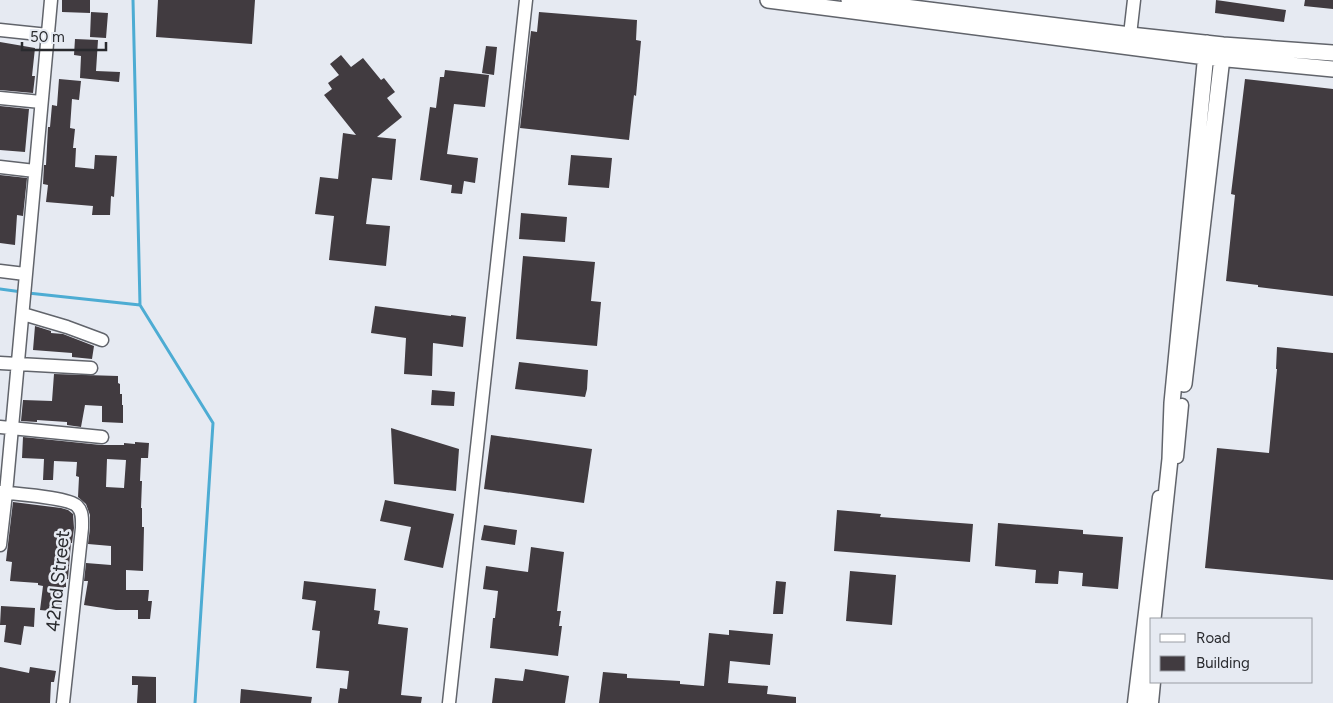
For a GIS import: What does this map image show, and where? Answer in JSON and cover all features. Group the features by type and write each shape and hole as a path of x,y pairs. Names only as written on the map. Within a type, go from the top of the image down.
{"main road":[{"path":"768,0 1223,52 1333,69"},
{"path":"849,0 1130,35 1206,50"},
{"path":"1177,404 1206,50"},
{"path":"1223,52 1333,53"},
{"path":"1153,618 1170,459 1223,52"},
{"path":"1143,703 1150,644"}],"street":[{"path":"0,545 6,428 18,364 51,0"},
{"path":"449,703 526,0"},
{"path":"1130,35 1134,0"},
{"path":"0,30 48,34"},
{"path":"0,98 41,102"},
{"path":"0,167 35,171"},
{"path":"0,271 25,280"},
{"path":"22,317 67,327 102,340"},
{"path":"0,363 91,368"},
{"path":"1160,618 1177,404"},
{"path":"1134,703 1158,507 1177,404"},
{"path":"6,428 102,437"},
{"name":"42nd Street","path":"3,492 61,500 76,504 82,513 63,703"},
{"path":"1152,703 1154,683"}],"building":[{"path":"62,0 90,0 90,13 62,12"},
{"path":"158,0 255,0 252,44 156,37"},
{"path":"1216,0 1286,10 1284,22 1215,13"},
{"path":"1305,0 1333,0 1333,9 1304,6"},
{"path":"91,12 108,13 106,38 90,37"},
{"path":"539,12 637,20 636,40 641,41 636,96 634,95 629,140 520,128 531,31 537,32"},
{"path":"75,39 98,40 96,71 120,72 119,82 80,78 81,56 74,55"},
{"path":"0,42 35,48 32,76 35,76 33,93 0,90"},
{"path":"486,46 497,47 494,75 482,73"},
{"path":"341,55 351,67 363,58 381,80 384,78 395,92 387,98 402,117 377,137 396,139 392,180 372,178 366,224 390,226 386,266 329,260 334,216 315,214 320,177 338,179 343,133 356,135 324,95 332,89 328,83 339,75 330,64"},
{"path":"445,70 489,75 485,107 454,104 447,154 478,158 475,183 464,181 462,194 451,193 452,185 420,180 430,107 436,108 440,77 444,77"},
{"path":"59,79 81,81 79,100 72,99 70,128 75,129 73,148 76,148 75,167 94,169 95,155 117,156 114,197 111,196 110,215 92,215 93,206 46,202 48,185 43,184 48,127 50,127 52,105 57,106"},
{"path":"1245,79 1333,89 1333,296 1226,281 1235,195 1231,194"},
{"path":"0,106 29,109 25,152 0,150"},
{"path":"571,155 612,158 609,188 568,185"},
{"path":"0,175 27,178 23,216 17,215 15,245 0,243"},
{"path":"521,213 567,217 565,242 519,239"},
{"path":"523,256 595,262 591,301 601,302 597,346 516,339"},
{"path":"375,306 466,317 463,347 433,343 432,376 404,374 406,338 371,333"},
{"path":"35,326 94,346 92,359 72,357 72,353 33,350"},
{"path":"1277,347 1333,353 1333,580 1205,568 1217,448 1269,453 1277,369"},
{"path":"519,362 588,370 585,397 515,389"},
{"path":"54,374 118,376 120,394 122,394 123,423 102,422 102,406 85,405 81,427 67,425 67,422 21,421 23,400 52,401"},
{"path":"432,390 455,392 454,406 431,405"},
{"path":"391,428 459,449 456,491 394,484"},
{"path":"491,435 592,449 584,503 484,489"},
{"path":"23,437 101,445 124,445 124,443 135,444 135,442 149,443 148,458 141,458 141,508 142,527 144,527 143,571 126,570 126,590 149,590 148,601 152,601 150,619 138,619 138,610 116,610 84,605 88,581 84,581 86,563 111,565 111,546 88,544 90,515 86,504 78,497 79,477 76,476 77,462 54,461 53,480 43,480 44,459 22,458","holes":["107,459 126,460 124,488 106,487"]},
{"path":"385,500 454,514 443,568 404,560 411,527 380,521"},
{"path":"13,502 61,508 73,514 74,528 68,579 66,579 66,587 64,587 61,612 40,610 43,586 38,585 38,583 10,581 12,562 6,561"},
{"path":"837,510 881,514 880,517 973,524 970,562 834,551"},
{"path":"998,523 1083,530 1083,534 1123,537 1118,589 1082,586 1083,573 1059,571 1058,584 1035,583 1036,570 995,566"},
{"path":"484,525 517,530 515,545 481,540"},
{"path":"531,547 564,552 557,611 561,611 559,626 562,626 558,656 490,648 498,591 483,589 486,566 528,572"},
{"path":"850,571 896,575 892,625 846,621"},
{"path":"304,581 376,589 374,610 380,611 378,624 408,628 401,695 422,697 421,703 338,703 340,688 347,689 349,671 316,668 320,631 312,630 316,601 302,599"},
{"path":"776,581 786,582 783,614 773,614"},
{"path":"1,606 35,608 34,627 24,626 21,645 4,642 6,625 0,625"},
{"path":"729,630 773,634 770,665 730,661 728,683 768,686 767,694 796,697 796,703 599,703 603,672 627,674 627,678 680,681 680,684 704,686 709,633 729,635"},
{"path":"0,667 29,673 30,667 56,671 54,682 51,682 50,703 0,703"},
{"path":"525,669 569,676 565,703 492,703 495,678 523,681"},
{"path":"132,676 156,677 156,703 137,703 138,685 132,685"},
{"path":"241,689 312,697 311,703 240,703"}],"waterway":[{"path":"133,0 140,305 213,423 195,703"},
{"path":"0,289 22,292"},
{"path":"28,293 140,305"}]}
